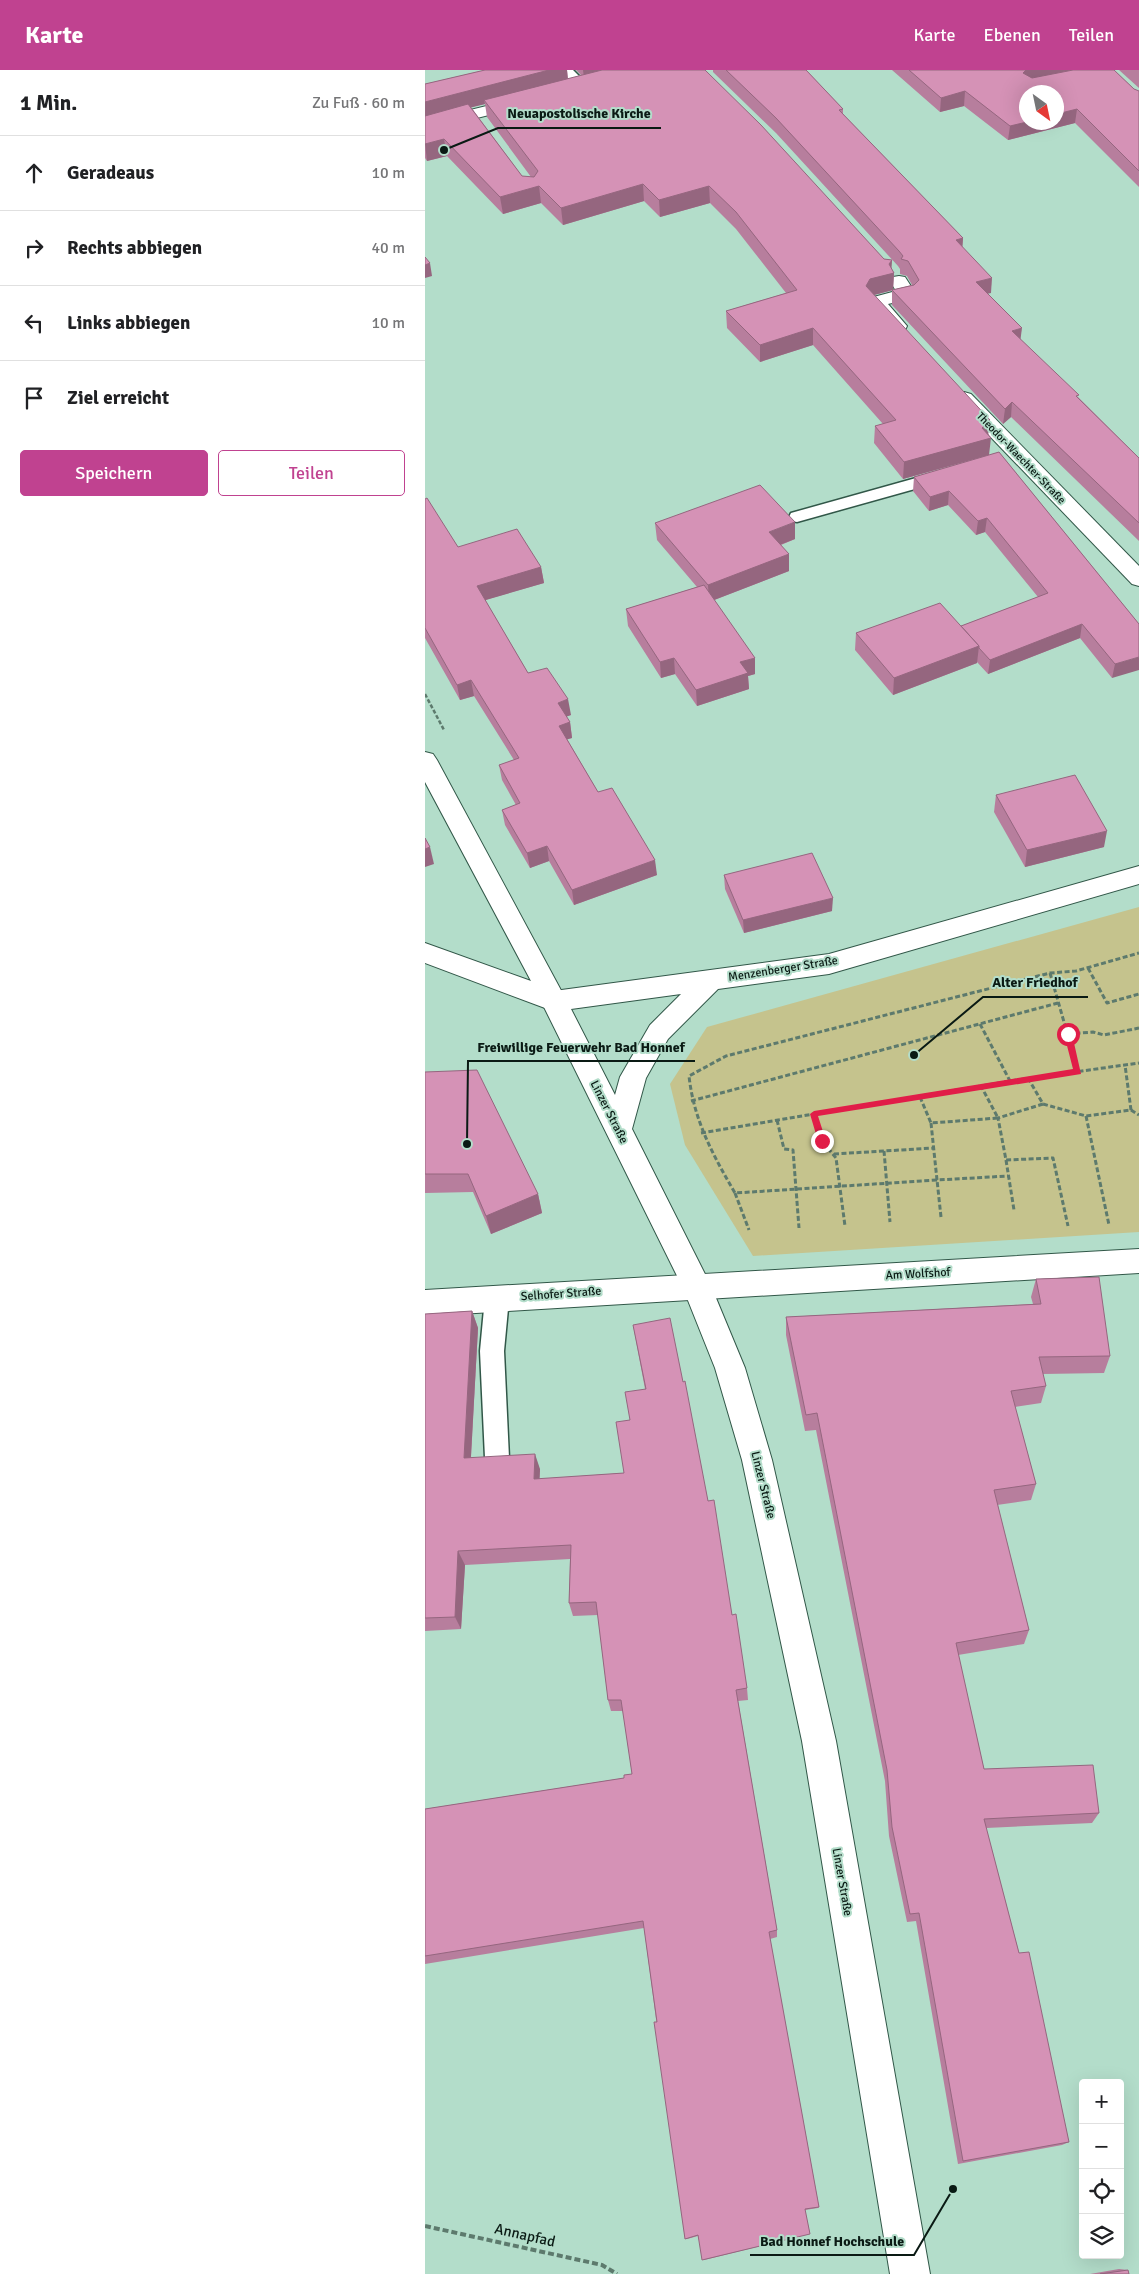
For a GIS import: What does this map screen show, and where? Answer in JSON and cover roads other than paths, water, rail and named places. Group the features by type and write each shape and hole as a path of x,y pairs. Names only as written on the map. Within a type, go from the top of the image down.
{"street":[{"path":"565,91 600,82"},
{"path":"425,126 538,98"},
{"path":"899,281 907,294 876,302 909,338"},
{"name":"Theodor-Waechter-Straße","path":"950,382 1139,579"},
{"name":"Linzer Straße","path":"425,760 554,1001 618,1132 697,1286 729,1368 757,1460 819,1741 911,2274"},
{"name":"Menzenberger Straße","path":"425,953 457,963 554,1001 829,964 1139,875"},
{"path":"618,1132 633,1077 659,1032 710,980"},
{"name":"Am Wolfshof","path":"697,1286 1126,1262"},
{"name":"Selhofer Straße","path":"425,1303 697,1286"}],"lane":[{"path":"566,70 583,87"},
{"path":"475,114 486,129"},
{"path":"997,460 1017,454"},
{"path":"797,517 959,471"},
{"path":"497,1298 492,1351 497,1458"}],"place":[{"name":"Neuapostolische Kirche","path":"444,150"},
{"name":"Alter Friedhof","path":"914,1055"},
{"name":"Freiwillige Feuerwehr Bad Honnef","path":"467,1144"},
{"name":"Bad Honnef Hochschule","path":"953,2189"}]}
